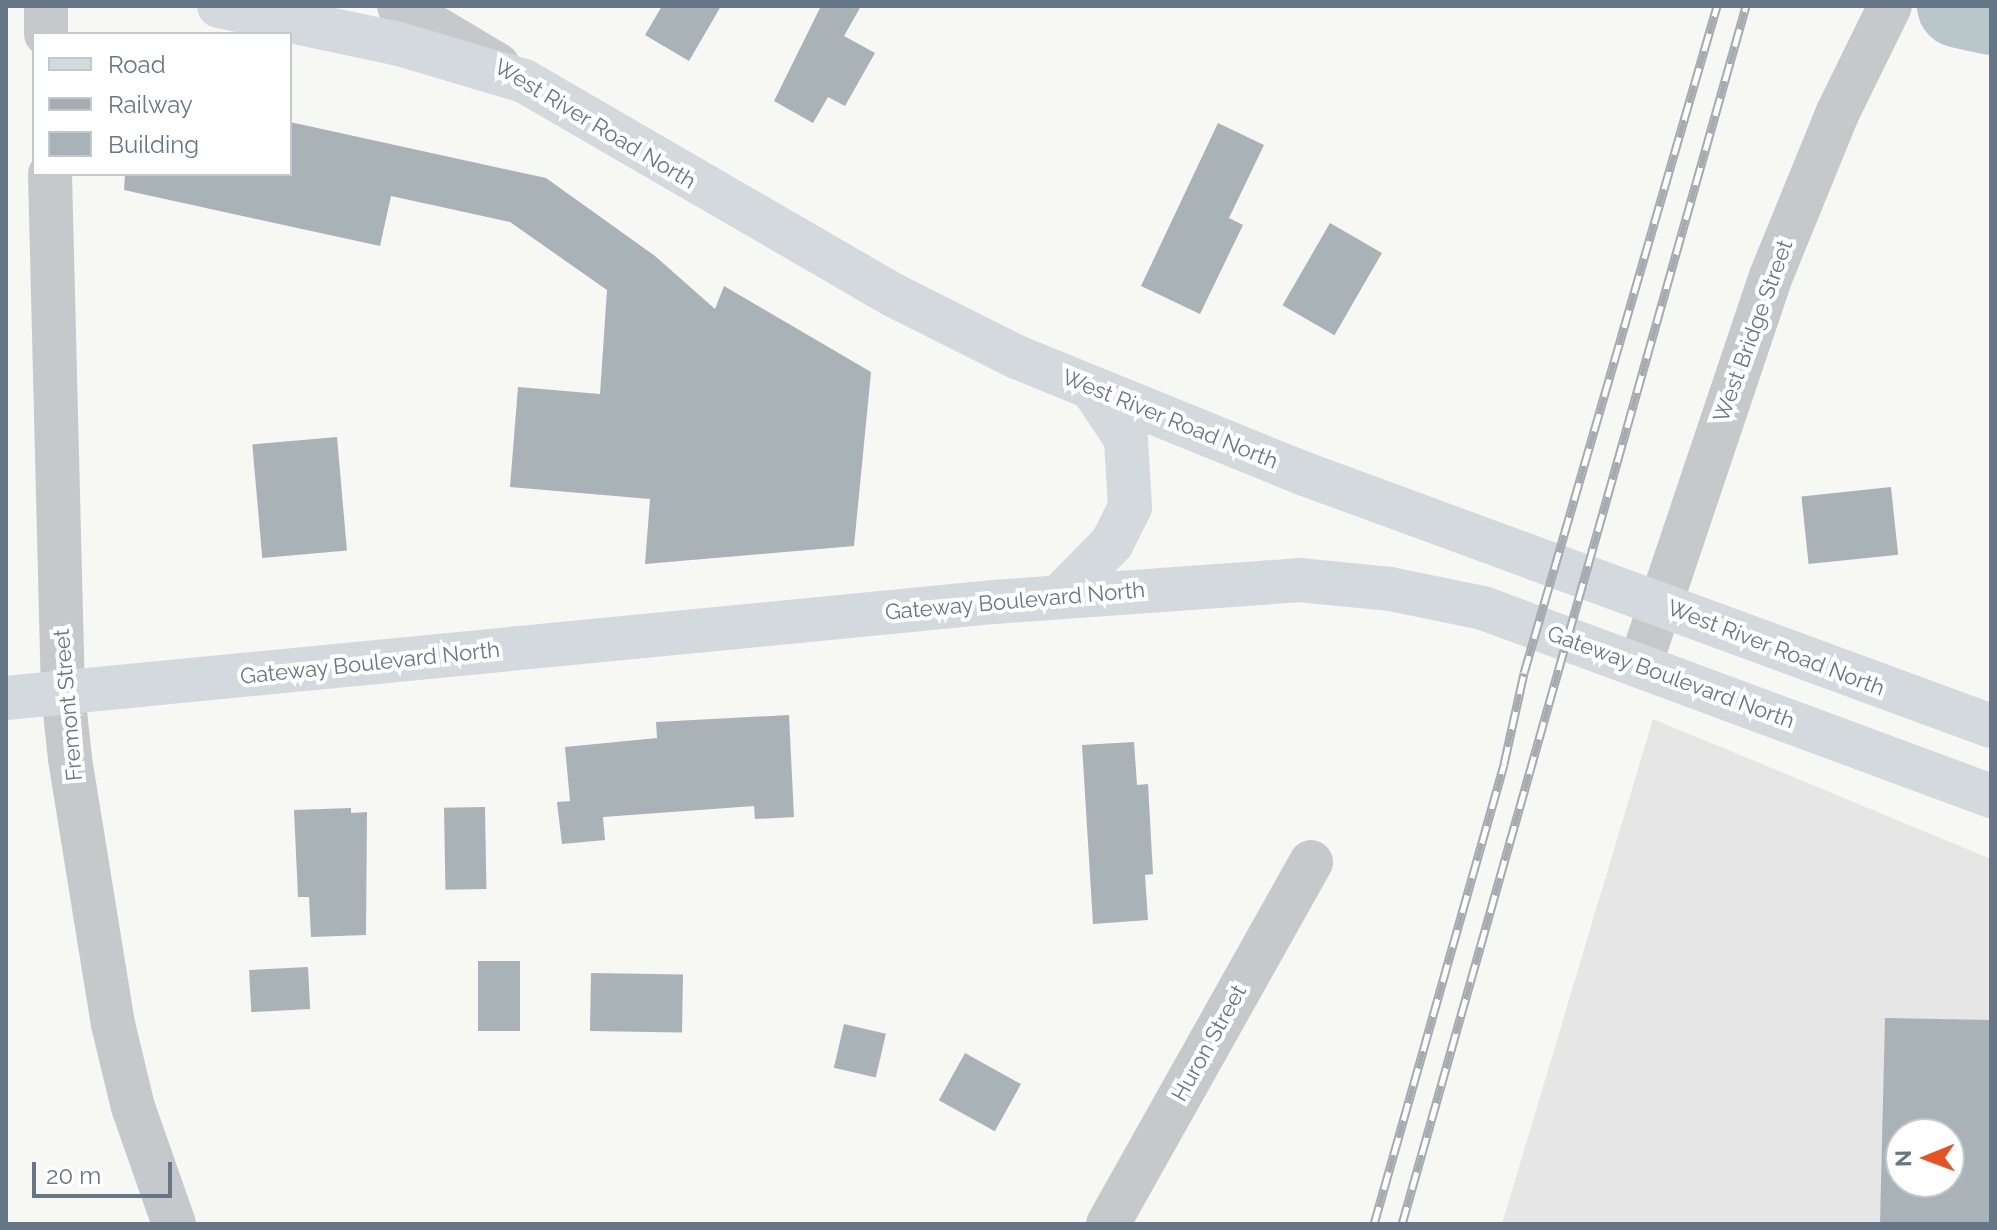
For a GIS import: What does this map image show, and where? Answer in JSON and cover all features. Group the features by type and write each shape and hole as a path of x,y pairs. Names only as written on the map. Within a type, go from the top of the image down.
{"main road":[{"path":"219,6 399,44 524,81"},
{"name":"West River Road North","path":"524,81 895,296 1092,388 1305,474 1991,726"},
{"path":"1060,596 1112,543 1130,507 1126,439 1092,388"},
{"name":"Gateway Boulevard North","path":"6,698 1060,596 1299,580 1390,589 1483,608 1991,796"}],"street":[{"path":"46,6 46,32"},
{"name":"West River Road North","path":"399,6 524,81"},
{"name":"West Bridge Street","path":"1640,665 1658,603 1771,276 1837,114 1890,6"},
{"name":"Fremont Street","path":"50,176 63,693 113,1024 133,1107 174,1224"},
{"name":"Huron Street","path":"1108,1224 1311,862"}],"shaded area":[{"path":"1653,719 1991,859 1991,1224 1502,1224"}],"building":[{"path":"662,6 721,6 689,61 645,35"},
{"path":"821,6 861,6 844,36 875,53 845,106 828,97 813,123 774,101"},
{"path":"292,122 546,178 655,256 715,309 724,286 871,372 854,546 645,564 650,499 510,487 518,387 600,394 607,290 510,222 391,196 380,246 124,190 125,176 292,176"},
{"path":"1218,123 1264,145 1229,218 1243,225 1200,314 1141,286"},
{"path":"1330,223 1382,253 1334,335 1282,305"},
{"path":"337,437 347,551 262,558 252,444"},
{"path":"1891,487 1898,555 1809,564 1801,496"},
{"path":"789,715 794,817 755,819 754,806 603,817 605,840 562,844 557,802 570,801 565,747 657,738 656,722"},
{"path":"1134,742 1137,785 1148,784 1153,874 1145,875 1148,920 1093,924 1082,745"},
{"path":"485,807 486,889 445,890 444,808"},
{"path":"351,808 351,813 367,812 366,935 311,937 309,897 298,897 294,810"},
{"path":"478,961 520,961 520,1031 478,1031"},
{"path":"308,967 310,1009 251,1012 249,970"},
{"path":"591,973 683,975 682,1033 590,1031"},
{"path":"1885,1018 1991,1020 1991,1224 1880,1224"},
{"path":"844,1024 886,1034 876,1078 834,1068"},
{"path":"965,1053 1021,1084 995,1131 939,1100"}],"waterway":[{"path":"1959,6 1991,13"}],"railway":[{"path":"1374,1224 1504,764 1524,673 1717,6"},
{"path":"1402,1224 1746,6"}]}
